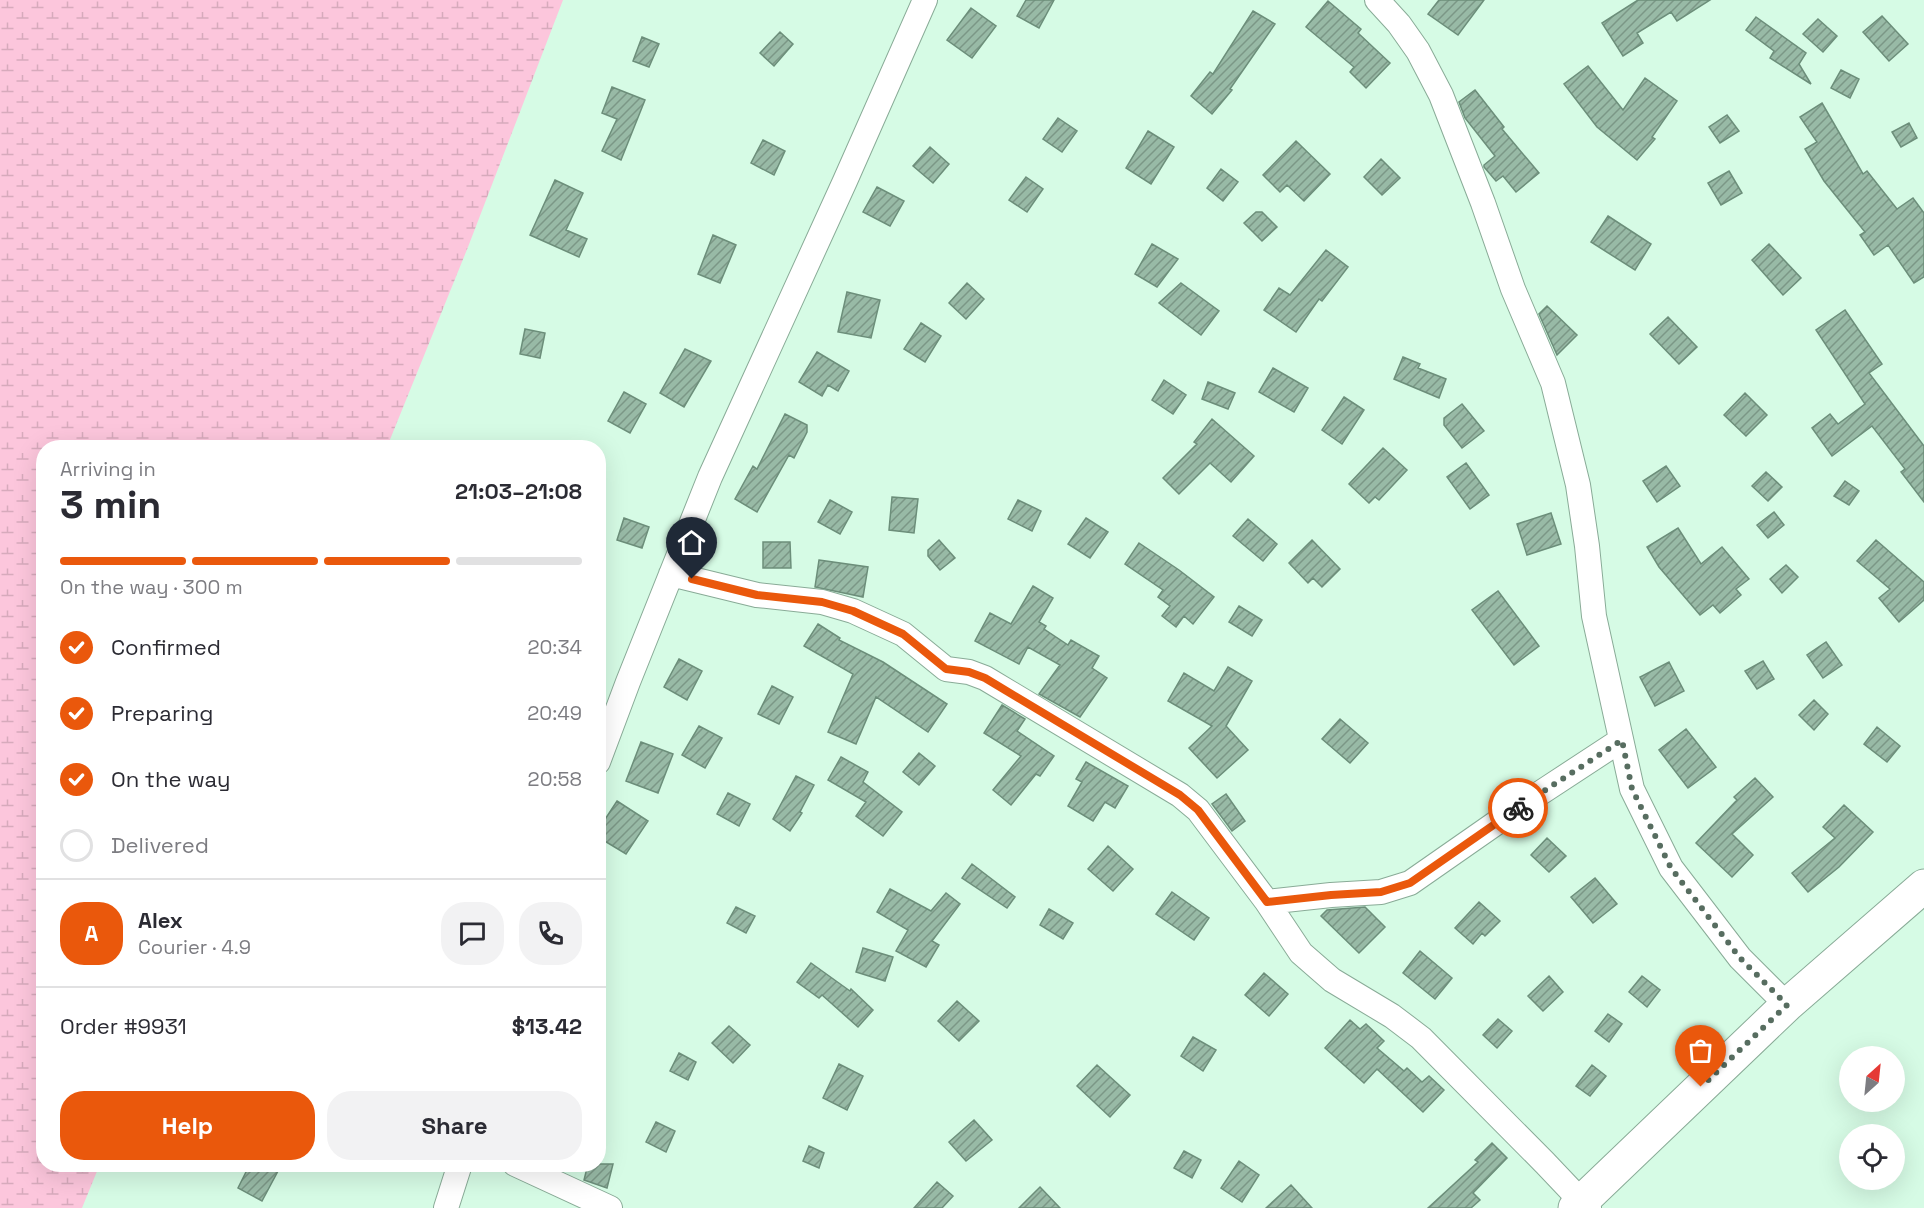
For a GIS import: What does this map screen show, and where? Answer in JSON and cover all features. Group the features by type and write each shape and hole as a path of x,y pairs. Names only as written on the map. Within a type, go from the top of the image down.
{"main road":[{"path":"1582,1206 1787,1005 1924,886"}],"street":[{"path":"606,740 710,477 925,0"},
{"path":"1377,0 1399,24 1418,51 1441,95 1513,289 1553,382 1578,485 1594,616 1632,789 1671,868 1740,958 1787,1005"},
{"path":"671,574 757,595 822,602 853,611 903,634 946,669 969,672 985,678 1180,795 1198,810 1267,902 1301,953 1332,980 1392,1016 1421,1038 1513,1130 1582,1206"},
{"path":"1267,902 1381,892 1410,883 1519,807 1622,740"},
{"path":"446,1208 457,1172"},
{"path":"532,1172 610,1208"}],"green space":[{"path":"0,0 563,0 468,247 390,440 36,440 36,1172 97,1172 82,1208 0,1208"}],"building":[{"path":"1026,0 1054,0 1039,28 1017,16"},
{"path":"1439,0 1484,0 1458,35 1428,14"},
{"path":"1638,0 1710,0 1677,21 1671,12 1637,33 1643,43 1623,56 1602,23"},
{"path":"1328,1 1361,29 1358,33 1390,63 1366,88 1350,72 1354,67 1306,27"},
{"path":"971,8 996,26 972,58 947,40"},
{"path":"1253,11 1275,24 1230,89 1232,90 1212,114 1191,96 1210,72 1213,74"},
{"path":"1882,16 1908,44 1889,61 1863,32"},
{"path":"1756,17 1806,53 1799,64 1811,84 1770,58 1774,51 1746,30"},
{"path":"1818,19 1837,36 1823,52 1803,34"},
{"path":"780,32 793,44 774,66 760,53"},
{"path":"642,37 659,44 649,67 633,61"},
{"path":"1588,66 1623,110 1645,78 1677,101 1652,137 1655,139 1637,160 1597,127 1564,84"},
{"path":"1841,70 1859,79 1850,98 1831,88"},
{"path":"612,87 645,100 621,160 602,151 617,119 602,113"},
{"path":"1475,90 1504,127 1502,129 1539,173 1516,192 1503,176 1496,181 1484,167 1495,156 1465,118 1459,102"},
{"path":"1822,103 1863,174 1867,171 1897,209 1913,198 1924,213 1924,277 1914,283 1888,245 1874,255 1860,235 1865,232 1824,181 1805,149 1817,142 1800,117"},
{"path":"1727,115 1739,131 1720,143 1709,127"},
{"path":"1058,118 1077,131 1062,152 1043,139"},
{"path":"1909,123 1917,138 1901,147 1892,132"},
{"path":"1148,131 1174,147 1151,184 1126,168"},
{"path":"763,140 785,151 774,175 751,163"},
{"path":"1296,141 1330,174 1304,201 1287,185 1280,192 1263,175"},
{"path":"930,147 949,164 933,183 913,166"},
{"path":"1381,159 1400,178 1382,195 1364,177"},
{"path":"1221,169 1238,182 1223,201 1207,188"},
{"path":"1729,171 1742,193 1721,205 1708,183"},
{"path":"1026,177 1043,189 1027,212 1009,200"},
{"path":"555,180 583,193 566,230 587,239 579,257 530,235"},
{"path":"877,187 904,201 890,226 863,212"},
{"path":"1256,212 1262,212 1277,227 1262,241 1244,223"},
{"path":"1608,216 1651,244 1635,270 1591,242"},
{"path":"713,235 736,245 720,283 698,274"},
{"path":"1152,244 1178,259 1157,287 1135,274"},
{"path":"1769,244 1801,278 1783,295 1752,260"},
{"path":"1326,250 1348,267 1322,301 1319,299 1296,332 1264,310 1279,288 1290,295"},
{"path":"967,283 984,299 966,319 949,303"},
{"path":"1181,283 1219,311 1201,335 1159,303"},
{"path":"847,292 880,300 871,338 838,332"},
{"path":"1547,306 1577,335 1557,355 1539,314"},
{"path":"1845,310 1882,364 1869,373 1924,446 1924,502 1901,472 1905,469 1872,426 1832,456 1812,428 1830,414 1838,424 1865,404 1816,330"},
{"path":"1668,317 1697,347 1679,364 1650,334"},
{"path":"921,323 941,336 925,362 904,349"},
{"path":"525,329 545,333 540,358 520,354"},
{"path":"685,349 711,361 684,407 660,393"},
{"path":"817,352 849,371 838,391 828,385 822,396 799,382"},
{"path":"1403,357 1420,364 1418,368 1446,379 1439,398 1394,379"},
{"path":"1273,368 1308,388 1294,412 1259,392"},
{"path":"1164,380 1186,395 1173,414 1152,400"},
{"path":"1208,382 1235,393 1228,409 1202,399"},
{"path":"624,392 646,404 630,433 608,421"},
{"path":"1745,393 1767,415 1746,436 1724,415"},
{"path":"1344,397 1364,410 1342,444 1322,430"},
{"path":"1462,404 1484,431 1462,448 1444,425 1444,418"},
{"path":"785,414 807,425 807,432 794,458 789,455 757,512 735,499 753,466 757,469"},
{"path":"1212,419 1254,456 1231,482 1210,463 1179,494 1163,478 1197,444 1194,442"},
{"path":"1383,448 1407,470 1379,500 1375,497 1369,503 1349,484"},
{"path":"1466,463 1489,495 1470,509 1447,477"},
{"path":"1666,466 1680,486 1657,502 1643,481"},
{"path":"1766,472 1782,487 1768,501 1752,486"},
{"path":"1845,481 1859,491 1849,505 1834,496"},
{"path":"892,497 918,499 914,533 889,530"},
{"path":"830,500 852,512 840,534 818,522"},
{"path":"1018,500 1041,511 1032,531 1008,519"},
{"path":"1774,512 1784,525 1768,538 1757,525"},
{"path":"1551,513 1561,544 1527,555 1517,524"},
{"path":"624,518 649,527 642,548 617,540"},
{"path":"1086,518 1108,532 1090,558 1068,544"},
{"path":"1248,519 1277,544 1263,561 1233,536"},
{"path":"1678,528 1701,564 1722,547 1749,579 1736,589 1741,595 1720,613 1713,605 1700,615 1659,567 1647,547"},
{"path":"939,540 955,558 940,570 928,556 928,550"},
{"path":"1312,540 1340,569 1322,587 1313,578 1308,583 1289,563"},
{"path":"1876,540 1924,582 1924,600 1899,622 1879,598 1890,589 1857,561"},
{"path":"763,542 790,542 791,568 763,568"},
{"path":"1139,543 1214,597 1193,624 1184,616 1176,627 1162,616 1170,606 1158,597 1163,590 1125,564"},
{"path":"819,560 868,567 863,597 815,587"},
{"path":"1786,565 1798,577 1782,593 1770,579"},
{"path":"1033,586 1053,598 1039,622 1046,626 1044,629 1068,645 1071,640 1099,656 1092,668 1107,678 1080,717 1039,694 1060,665 1028,647 1019,664 975,641 990,613 1011,624"},
{"path":"1498,591 1539,646 1514,665 1472,610"},
{"path":"1239,606 1262,620 1252,636 1229,622"},
{"path":"818,624 840,638 839,640 883,662 947,704 928,732 876,697 856,744 828,732 853,674 804,646"},
{"path":"1826,642 1842,665 1823,678 1807,655"},
{"path":"679,659 702,671 687,700 664,687"},
{"path":"1763,661 1774,679 1757,689 1745,671"},
{"path":"1669,662 1684,691 1655,706 1640,677"},
{"path":"1228,667 1252,681 1226,726 1248,750 1217,778 1189,748 1212,726 1168,701 1184,673 1214,691"},
{"path":"772,686 793,697 779,724 758,714"},
{"path":"1814,700 1828,714 1814,730 1799,715"},
{"path":"1002,705 1025,719 1017,731 1054,756 1040,776 1036,774 1011,805 993,790 1021,756 984,733"},
{"path":"1340,719 1368,743 1350,763 1322,739"},
{"path":"699,726 722,738 705,768 682,755"},
{"path":"1877,727 1900,746 1887,762 1864,744"},
{"path":"1686,729 1716,767 1688,788 1659,750"},
{"path":"641,742 673,754 658,793 626,781"},
{"path":"919,753 935,766 919,785 903,772"},
{"path":"841,757 868,772 863,782 902,812 883,836 856,816 866,802 828,780"},
{"path":"1086,762 1128,786 1115,808 1105,802 1093,821 1068,806 1082,782 1076,779"},
{"path":"796,776 814,785 800,812 802,813 790,831 773,819"},
{"path":"1755,778 1773,797 1732,834 1753,855 1732,877 1696,843 1737,800 1734,797"},
{"path":"728,793 750,804 739,826 717,814"},
{"path":"1226,794 1245,821 1232,831 1212,804"},
{"path":"617,801 648,821 626,854 606,842 606,818"},
{"path":"1844,805 1873,832 1839,867 1808,892 1792,873 1835,838 1823,827"},
{"path":"1547,838 1566,856 1549,872 1531,855"},
{"path":"1108,846 1133,869 1113,891 1088,869"},
{"path":"972,864 1015,897 1007,908 962,878"},
{"path":"1595,878 1617,904 1593,923 1571,897"},
{"path":"890,889 931,911 946,893 960,904 932,941 939,945 926,967 896,951 908,930 877,912"},
{"path":"1172,892 1209,918 1194,940 1156,914"},
{"path":"1479,902 1500,921 1485,936 1482,933 1473,944 1455,928"},
{"path":"736,907 755,916 746,933 727,923"},
{"path":"1365,907 1385,927 1359,953 1321,916 1327,910"},
{"path":"1049,909 1073,923 1063,939 1040,925"},
{"path":"863,948 893,957 885,981 856,972"},
{"path":"1420,951 1452,978 1435,999 1403,973"},
{"path":"811,963 850,991 851,989 873,1010 858,1027 822,995 819,998 797,982"},
{"path":"1264,973 1288,994 1269,1016 1245,995"},
{"path":"1549,976 1563,992 1543,1011 1528,996"},
{"path":"1642,976 1660,990 1647,1007 1629,992"},
{"path":"957,1001 979,1021 959,1041 938,1021"},
{"path":"1608,1014 1622,1024 1609,1042 1595,1031"},
{"path":"1498,1019 1512,1031 1497,1048 1483,1035"},
{"path":"1350,1020 1360,1029 1366,1024 1384,1041 1377,1048 1404,1071 1407,1068 1422,1082 1429,1076 1444,1090 1423,1112 1377,1069 1364,1083 1325,1048"},
{"path":"729,1026 750,1045 733,1063 712,1043"},
{"path":"1193,1037 1216,1050 1203,1071 1181,1056"},
{"path":"679,1053 696,1062 688,1080 670,1071"},
{"path":"839,1064 863,1076 847,1110 823,1098"},
{"path":"1097,1065 1130,1095 1110,1117 1077,1086"},
{"path":"1592,1065 1606,1076 1590,1096 1576,1086"},
{"path":"974,1120 992,1140 966,1161 949,1142"},
{"path":"656,1122 675,1131 666,1152 646,1142"},
{"path":"1492,1143 1507,1158 1473,1193 1480,1200 1471,1208 1428,1208 1478,1162 1475,1160"},
{"path":"809,1146 824,1153 819,1168 803,1161"},
{"path":"1184,1151 1201,1160 1192,1178 1174,1168"},
{"path":"1239,1161 1259,1175 1242,1202 1221,1188"},
{"path":"606,1164 613,1164 607,1188 584,1180 586,1172 606,1172"},
{"path":"246,1172 277,1172 262,1201 238,1188"},
{"path":"937,1182 953,1196 942,1208 914,1208"},
{"path":"1291,1185 1312,1208 1266,1208"},
{"path":"1040,1187 1060,1208 1019,1208"}],"way so far":[{"path":"1518,808 1622,740 1632,789 1671,868 1740,958 1787,1005 1701,1087"}],"route":[{"path":"692,579 757,595 822,602 853,611 903,634 946,669 969,672 985,678 1180,795 1198,810 1267,902 1381,892 1410,883 1518,808"}]}
